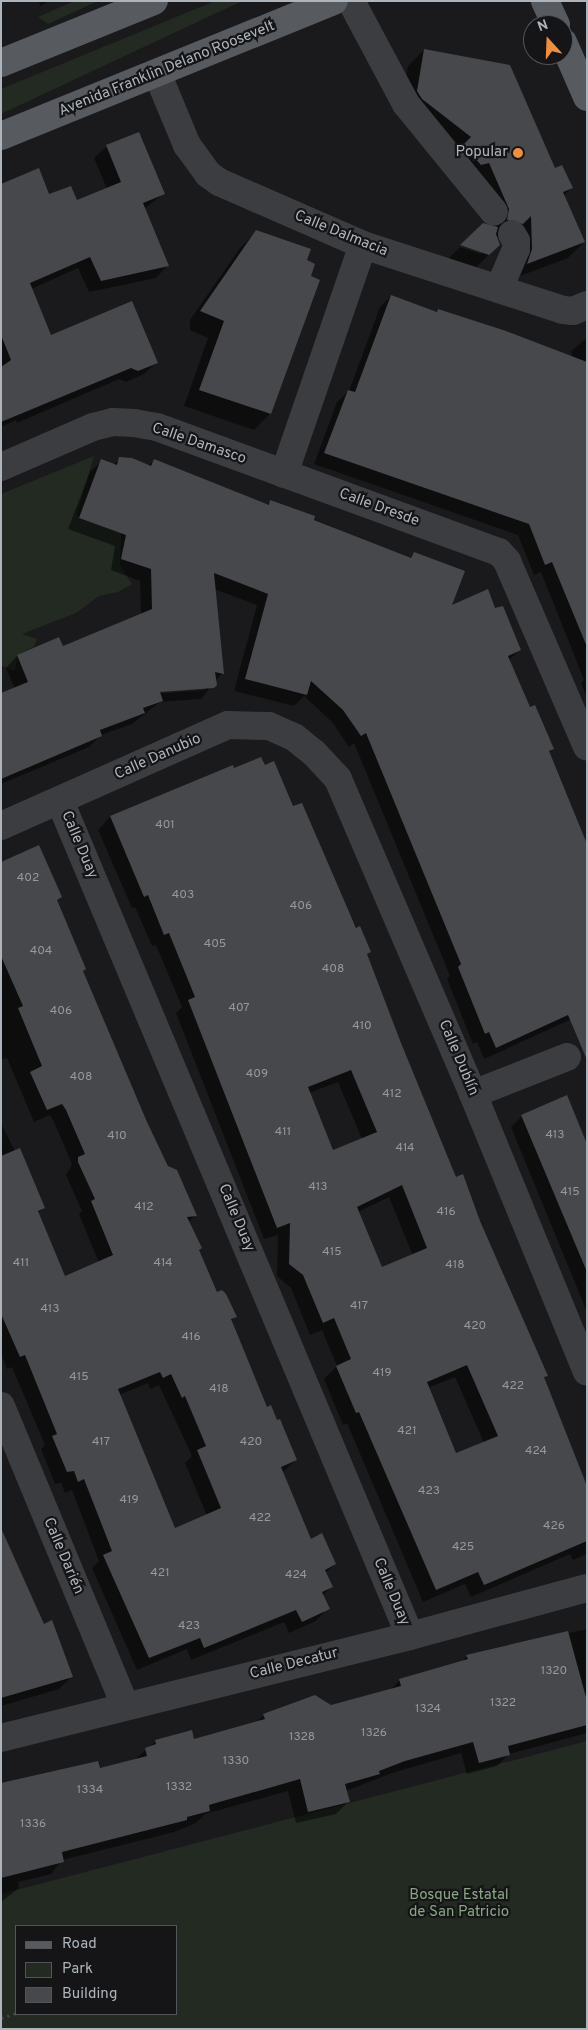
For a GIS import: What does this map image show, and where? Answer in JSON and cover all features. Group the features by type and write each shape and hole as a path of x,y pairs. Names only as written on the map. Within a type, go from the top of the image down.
{"main road":[{"path":"1,63 154,1"},
{"name":"Avenida Franklin Delano Roosevelt","path":"1,136 334,1"},
{"path":"545,1 551,15"},
{"path":"573,65 587,97"}],"street":[{"path":"351,1 406,104 494,212"},
{"name":"Calle Dalmacia","path":"157,73 187,145 208,174 219,182 363,245 563,310 573,311 587,305"},
{"path":"499,289 516,249 516,241 512,234"},
{"path":"284,474 363,245"},
{"name":"Calle Damasco","path":"1,467 113,422 157,427 284,474"},
{"name":"Calle Dresde","path":"284,474 499,552 507,561 587,747"},
{"name":"Calle Danubio","path":"1,826 228,726 269,726 294,737 314,753"},
{"name":"Calle Dublín","path":"314,753 338,779 473,1094 587,1372"},
{"name":"Calle Duay","path":"60,801 410,1636"},
{"path":"473,1094 567,1057"},
{"name":"Calle Darién","path":"1,1406 125,1706"},
{"name":"Calle Decatur","path":"1,1738 410,1636 587,1588"}],"path":[{"path":"1,2018 15,2013"}],"green space":[{"path":"74,1 98,1 48,24 38,17"},
{"path":"215,1 242,1 1,114 1,89"},
{"path":"94,456 77,513 79,518 121,533 120,565 132,584 118,592 99,596 76,613 22,634 37,639 34,647 17,655 16,668 13,671 1,665 1,494"},
{"name":"Bosque Estatal de San Patricio","path":"587,1741 587,2029 1,2029 1,1894"}],"building":[{"name":"Popular","path":"424,49 510,65 555,168 562,165 573,188 563,192 585,242 527,264 532,249 531,216 523,224 507,220 509,209 489,163 481,165 463,145 471,137 422,99 417,91"},
{"path":"139,132 165,194 143,203 169,266 101,281 90,257 30,283 51,335 132,301 158,363 138,371 131,368 1,422 1,367 11,360 1,335 1,184 39,168 49,194 71,186 77,200 121,182 106,145"},
{"path":"483,223 498,227 496,234 500,245 489,255 460,245"},
{"path":"256,230 311,249 307,260 315,264 311,276 320,280 271,414 199,390 224,321 200,311"},
{"path":"391,295 437,312 438,309 506,331 587,362 587,647 552,562 545,565 529,524 324,453 348,390 355,392"},
{"path":"119,457 132,458 151,466 154,459 269,505 270,500 315,516 314,520 411,558 414,552 465,571 452,605 488,589 495,608 503,606 521,650 508,656 530,707 535,705 554,749 549,751 587,844 587,1060 568,1015 496,1048 489,1032 485,1034 458,967 461,964 366,733 361,736 343,710 311,681 307,695 245,679 268,594 214,573 224,674 215,672 217,685 214,688 160,692 163,701 143,708 145,713 100,730 102,736 1,779 1,693 28,682 17,655 59,637 63,646 152,609 151,569 121,559 126,535 79,518 101,459 117,465"},
{"path":"261,757 265,765 274,761 293,806 302,803 356,928 360,926 371,952 367,954 456,1177 463,1174 480,1221 548,1376 544,1377 587,1486 587,1541 484,1585 478,1572 436,1590 359,1412 356,1413 336,1366 351,1359 334,1318 323,1323 303,1275 289,1264 290,1223 277,1228 188,1000 195,997 169,933 164,935 148,895 144,897 110,816 233,765 234,768","holes":["351,1070 377,1132 333,1150 308,1087","402,1185 427,1248 382,1267 357,1207","467,1365 498,1436 456,1453 427,1382"]},
{"path":"39,845 62,897 57,900 86,969 83,971 147,1122 168,1166 177,1170 197,1216 187,1217 202,1248 199,1250 217,1292 222,1290 226,1294 237,1317 231,1319 267,1407 271,1405 277,1420 280,1419 297,1460 281,1467 311,1539 322,1533 336,1564 325,1570 333,1587 322,1592 330,1609 302,1622 296,1610 204,1648 200,1638 149,1658 103,1555 112,1551 84,1479 78,1482 74,1471 67,1472 52,1436 57,1434 25,1355 20,1357 1,1314 1,1156 20,1148 45,1208 38,1211 65,1276 113,1255 91,1201 95,1199 78,1162 78,1157 85,1154 66,1110 62,1104 47,1110 30,1072 42,1066 18,1008 23,1006 1,956 1,862","holes":["160,1372 163,1378 171,1374 182,1398 185,1396 206,1446 197,1450 221,1508 175,1528 118,1389"]},
{"path":"567,1095 587,1144 587,1272 521,1115"},
{"path":"1,1528 44,1624 52,1620 73,1677 1,1698"},
{"path":"568,1631 587,1701 587,1725 508,1746 510,1755 479,1763 473,1742 405,1761 379,1771 380,1774 345,1784 350,1802 308,1812 300,1779 209,1805 210,1811 187,1817 187,1820 62,1852 64,1862 1,1878 1,1783 98,1761 100,1768 147,1756 145,1748 156,1744 155,1740 192,1730 194,1739 265,1719 263,1714 315,1695 331,1705 401,1686 399,1679 468,1659 466,1655"}],"place":[{"name":"Popular","path":"518,153"}]}
